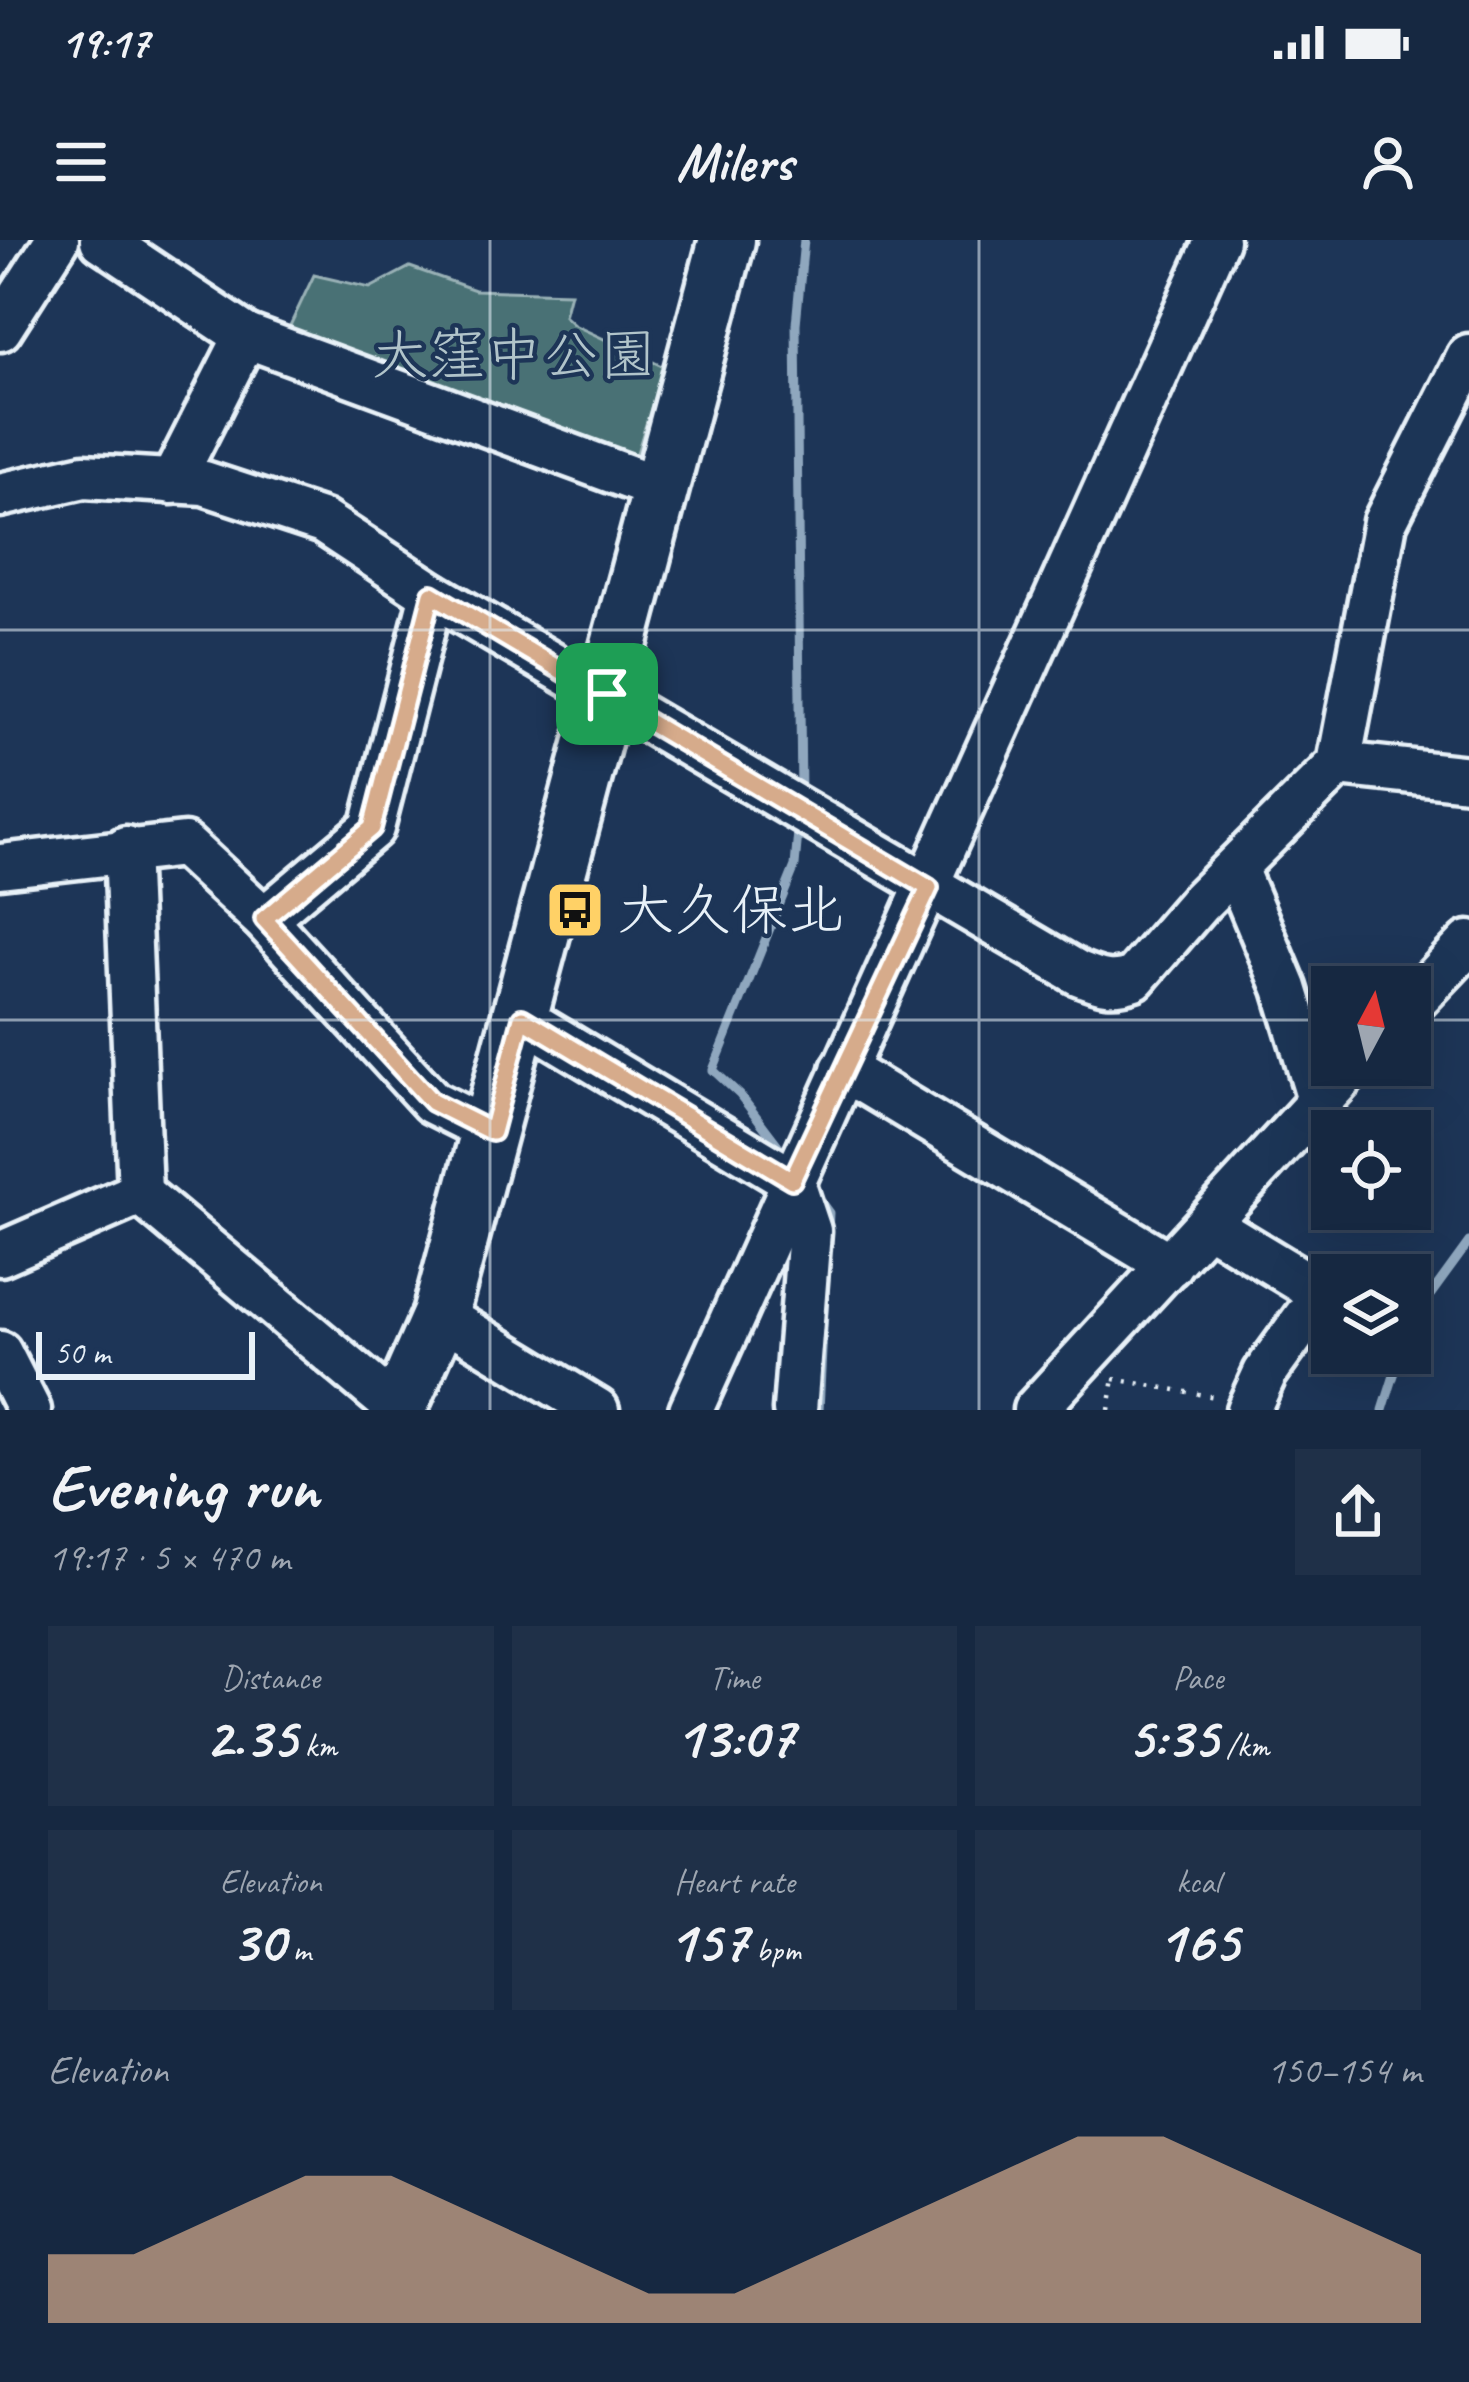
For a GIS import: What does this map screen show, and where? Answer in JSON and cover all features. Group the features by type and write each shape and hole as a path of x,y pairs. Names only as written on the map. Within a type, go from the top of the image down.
{"main road":[{"path":"398,1410 440,1316 492,1132 727,240"}],"street":[{"path":"0,329 57,240"},
{"path":"102,240 246,337 661,489"},
{"path":"691,1410 1217,240"},
{"path":"172,482 246,337"},
{"path":"0,495 84,476 204,484 323,522 432,594 929,888 1104,984 1134,978 1339,764 1385,522 1469,356"},
{"path":"264,919 372,828 432,594"},
{"path":"1339,764 1469,778"},
{"path":"0,866 184,845 264,919 432,1102 492,1132"},
{"path":"126,848 140,1193 398,1410"},
{"path":"1235,868 1285,988 1319,1100"},
{"path":"1431,983 1469,943"},
{"path":"522,1018 792,1180 809,1232 795,1410"},
{"path":"843,1069 1170,1265"},
{"path":"1035,1410 1333,1086"},
{"path":"0,1254 140,1193"},
{"path":"1208,1224 1311,1289 1315,1304 1249,1406"},
{"path":"440,1316 597,1410"},
{"path":"0,1353 28,1410"}],"path":[{"path":"1114,1379 1249,1406"}],"green space":[{"name":"大窪中公園","path":"410,267 475,290 570,293 564,316 574,325 664,367 636,456 620,460 287,332 314,275 370,288"}],"waterway":[{"path":"801,798 796,324 804,240"},
{"path":"787,1157 740,1095 713,1070 795,866 799,821"},
{"path":"815,1194 829,1213 819,1410"},
{"path":"1431,1294 1469,1242"},
{"path":"1383,1410 1394,1374"}],"place":[{"name":"大久保北","path":"575,910"}],"route":[{"path":"432,594 607,694 929,888 792,1180 522,1018 492,1132 432,1102 264,919 372,828 432,594"}]}
